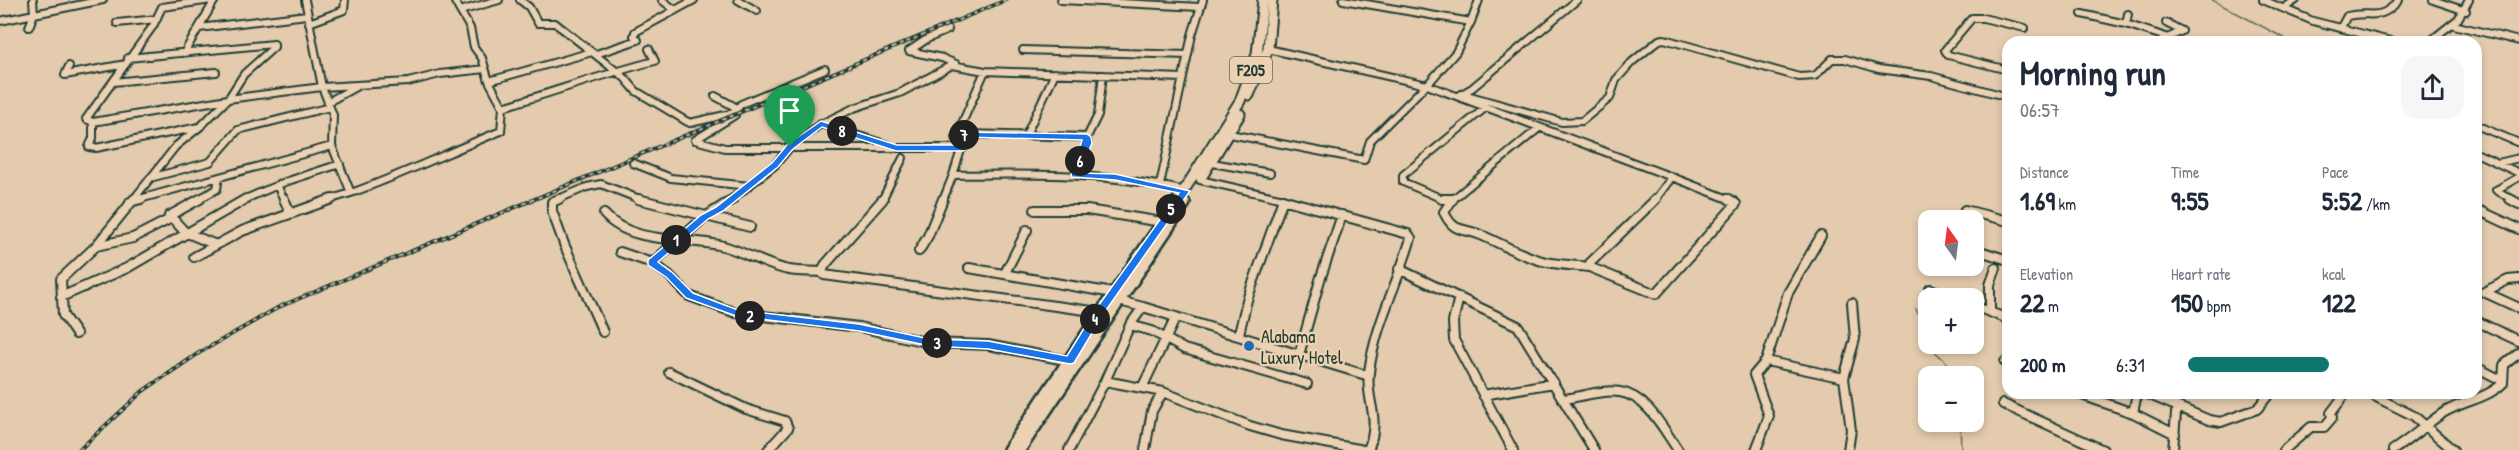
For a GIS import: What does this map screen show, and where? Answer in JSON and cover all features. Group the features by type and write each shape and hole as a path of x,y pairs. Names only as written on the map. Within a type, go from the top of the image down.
{"main road":[{"name":"F205","path":"1019,450 1240,101 1257,54 1263,0"},
{"name":"F205","path":"1009,450 1100,312 1116,297 1212,163 1230,134 1245,106 1268,49 1272,0"}],"street":[{"path":"29,27 34,14 33,0"},
{"path":"0,21 104,0"},
{"path":"213,0 162,7 157,19 86,119 93,122 228,99 322,87 408,82 440,74 485,69"},
{"path":"184,53 213,0"},
{"path":"304,0 322,87 333,114 332,146 351,193"},
{"path":"309,23 344,10 345,0"},
{"path":"194,257 243,231 290,212 401,176 439,156 501,131 503,107 489,81 482,58 474,47 470,28 454,0"},
{"path":"460,10 499,0"},
{"path":"520,0 529,7 538,23 555,23 625,78 636,91 690,123 735,110 787,83 825,69"},
{"path":"662,0 675,10"},
{"path":"489,81 638,40 634,36 635,32 694,0"},
{"path":"738,0 757,11"},
{"path":"1061,0 1201,3 1160,185"},
{"path":"1343,0 1471,22"},
{"path":"1230,134 1364,160 1370,141 1426,86 1456,52 1479,0"},
{"path":"1455,96 1463,94 1577,0"},
{"path":"2263,0 2308,19 2369,36"},
{"path":"2284,8 2296,0"},
{"path":"2349,31 2341,27 2347,16 2356,14 2375,17 2391,9 2399,0"},
{"path":"2433,0 2466,10"},
{"path":"2438,36 2454,25 2466,10 2469,0"},
{"path":"2082,14 2126,24 2163,36"},
{"path":"2126,24 2128,14"},
{"path":"199,28 307,15"},
{"path":"2002,68 1948,55 1945,50 1972,18 1983,18 2025,28"},
{"path":"117,23 157,19"},
{"path":"2166,23 2182,31 2169,36"},
{"path":"2454,25 2519,41"},
{"path":"948,30 927,39 909,51 985,71 1183,78"},
{"path":"1463,94 1563,122 1577,122 1585,119 1611,98 1616,80 1632,62 1659,40 1664,39 1798,77 1812,77 1820,72 1832,58 1842,58 1880,69 1931,76 2002,95"},
{"path":"69,66 65,75 127,61 274,44 244,74 228,99 176,147 130,201 96,246 61,279 62,312 65,323 76,334"},
{"path":"503,107 656,60 649,49"},
{"path":"1268,49 1426,86 1672,177 1729,199 1736,204 1656,294 1626,285 1588,267 1545,262 1494,243 1481,235 1459,230 1449,223 1444,212 1452,200 1539,128"},
{"path":"1023,50 1188,56"},
{"path":"652,263 705,217 720,209 775,165 790,147 821,124 854,108 900,93 956,64"},
{"path":"956,137 985,71"},
{"path":"113,82 216,72"},
{"path":"1026,135 1055,73"},
{"path":"1075,175 1087,143 1087,137 1093,129 1100,110 1103,75"},
{"path":"150,178 210,162 238,130 329,105 361,85"},
{"path":"715,96 735,110"},
{"path":"1452,200 1445,200 1403,182 1402,175 1485,108"},
{"path":"735,110 732,117 695,140 725,148 963,148"},
{"path":"93,122 93,138 89,147 96,148 201,126"},
{"path":"821,124 896,148"},
{"path":"2482,128 2519,143"},
{"path":"956,137 969,134 1087,137"},
{"path":"919,250 928,236 963,148 961,141 956,137"},
{"path":"130,201 332,146"},
{"path":"2482,156 2519,175 2496,190 2519,204"},
{"path":"822,272 825,265 882,201 903,158"},
{"path":"2498,163 2519,158"},
{"path":"633,163 671,178 749,186"},
{"path":"1212,163 1270,173"},
{"path":"61,297 109,277 235,204 276,185 340,164"},
{"path":"953,175 1115,177 1185,191"},
{"path":"216,245 185,232 169,216 217,189 219,177"},
{"path":"1588,267 1660,195 1672,177"},
{"path":"1105,381 1163,392 1250,426 1281,435 1366,450 1376,429 1369,376 1378,335 1411,238 1408,234 1342,215 1200,180"},
{"path":"603,332 550,208 552,202 579,190 601,184 633,198 750,227"},
{"path":"276,185 290,212"},
{"path":"1239,334 1247,300 1283,199"},
{"path":"1035,210 1087,210 1162,222"},
{"path":"2482,212 2519,229"},
{"path":"604,214 612,223 621,228 675,241 722,246 788,270 822,272 836,278 1100,312"},
{"path":"1299,355 1320,280 1342,215"},
{"path":"1984,215 2002,219"},
{"path":"96,246 133,238 172,218"},
{"path":"1005,273 1027,230"},
{"path":"1756,450 1769,416 1754,375 1766,361 1792,283 1821,236"},
{"path":"620,252 652,263 669,275 689,296 736,313 859,327 930,343 988,345 1070,360"},
{"path":"1984,252 2002,258"},
{"path":"969,268 1005,273 1116,297 1369,376"},
{"path":"1989,312 1990,285 1996,268"},
{"path":"1399,269 1518,326 1594,450"},
{"path":"2519,279 2508,280 2484,292 2519,308"},
{"path":"1459,297 1453,322 1454,340 1513,450"},
{"path":"1848,450 1850,422 1844,378 1855,339 1852,303"},
{"path":"1069,450 1105,381 1130,325 1143,307"},
{"path":"1984,310 2002,317"},
{"path":"1142,388 1176,317"},
{"path":"2482,324 2519,341"},
{"path":"1130,325 1165,338 1184,350 1307,384"},
{"path":"2482,396 2499,387 2503,381 2504,364 2519,353"},
{"path":"1766,361 1844,378"},
{"path":"2482,370 2503,381"},
{"path":"669,372 746,409 785,420 788,428 768,450"},
{"path":"1483,395 1554,383"},
{"path":"1145,450 1152,411 1163,392"},
{"path":"1564,399 1625,392 1642,404 1678,450"},
{"path":"2093,399 2133,413 2175,434"},
{"path":"2133,413 2136,399"},
{"path":"2159,399 2221,422 2257,409 2265,399"},
{"path":"2284,450 2311,427 2324,427 2332,418 2331,413 2342,399"},
{"path":"2381,399 2405,410 2426,425 2453,450"},
{"path":"2393,450 2415,436 2444,412 2477,399"},
{"path":"2003,404 2103,450"},
{"path":"2173,450 2176,412 2180,408"}],"waterway":[{"path":"2212,0 2280,36"},
{"path":"1916,309 1921,320 1919,329 1931,348 1951,366"},
{"path":"1960,432 1961,450"}],"railway":[{"path":"79,450 143,391 199,353 279,307 1006,0"}],"place":[{"name":"Alabama Luxury Hotel","path":"1249,346"}],"route":[{"path":"821,124 896,148 963,148 961,141 956,137 962,135 1087,137 1087,143 1075,175 1115,177 1185,191 1100,312 1070,360 988,345 930,343 859,327 762,318 722,310 689,296 669,275 652,263 705,217 720,209 775,165 790,147 821,124"}]}
